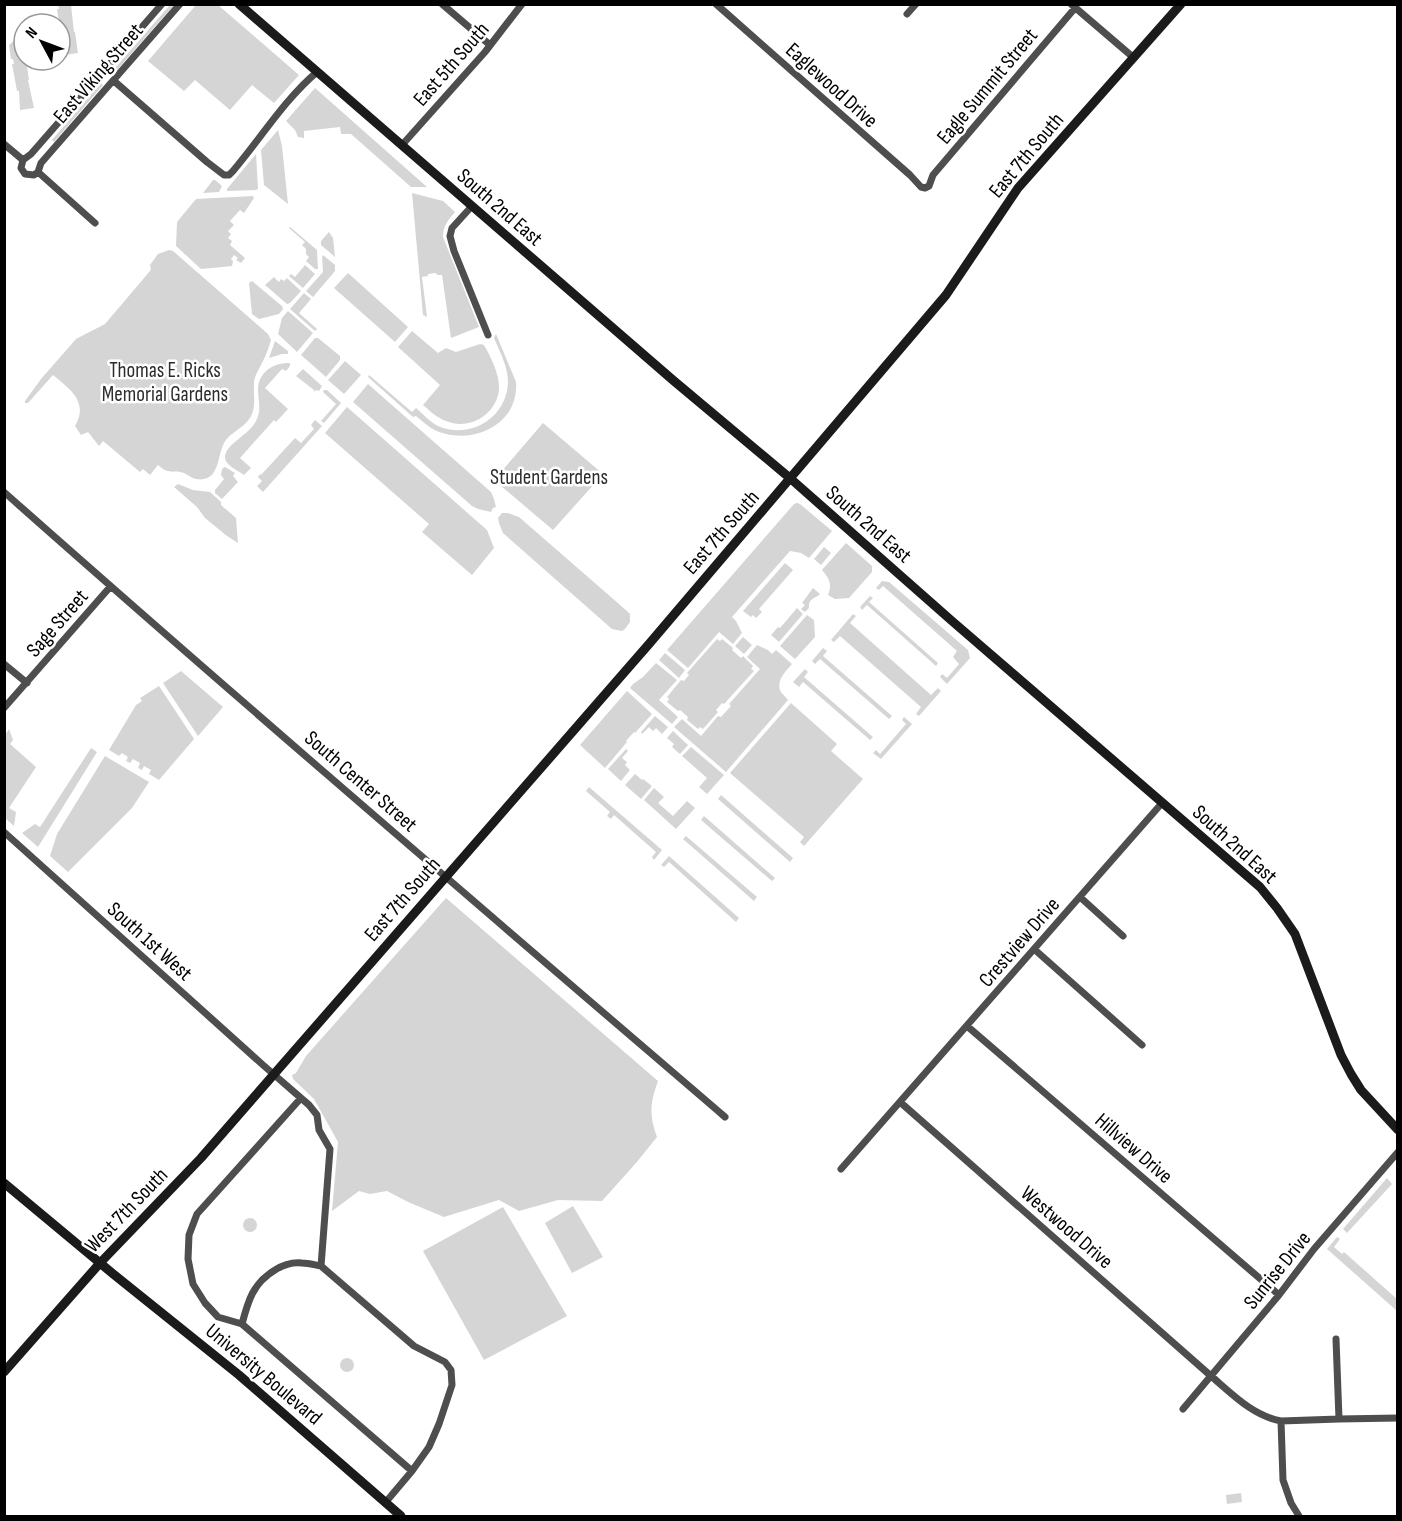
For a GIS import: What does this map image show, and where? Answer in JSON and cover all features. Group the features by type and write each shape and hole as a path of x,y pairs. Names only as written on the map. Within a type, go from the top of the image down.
{"main road":[{"name":"South 2nd East","path":"239,4 674,381 791,479 1253,881 1277,908 1295,934 1350,1074 1361,1090 1398,1130"},
{"name":"East 7th South","path":"275,1074 791,479 946,295 1018,188 1181,4"},
{"name":"West 7th South","path":"4,1372 100,1263 201,1158 275,1074"},
{"name":"University Boulevard","path":"4,1184 239,1375 401,1516"}],"street":[{"path":"22,160 32,154 162,4"},
{"name":"East Viking Street","path":"38,172 41,163 119,85 180,4"},
{"path":"442,4 490,45"},
{"name":"East 5th South","path":"402,144 490,45 522,4"},
{"name":"Eaglewood Drive","path":"716,4 921,187 927,187"},
{"path":"907,14 916,4"},
{"path":"1073,6 1134,58"},
{"name":"Eagle Summit Street","path":"927,187 933,175 1073,6"},
{"path":"119,85 207,162 224,175 229,175 276,117 317,72"},
{"path":"4,144 22,160"},
{"path":"22,160 21,168 25,174 34,175 38,172 95,222"},
{"path":"471,206 452,228 450,236 488,335"},
{"name":"South Center Street","path":"4,492 110,587 725,1117"},
{"name":"Sage Street","path":"4,708 110,587"},
{"path":"4,664 27,683"},
{"name":"Crestview Drive","path":"841,1169 1162,803"},
{"name":"South 1st West","path":"4,832 275,1074 317,1115 319,1130 330,1149 321,1266"},
{"path":"1080,897 1124,936"},
{"path":"1034,949 1142,1045"},
{"name":"Hillview Drive","path":"967,1026 1280,1295"},
{"path":"301,1098 197,1214 189,1235 188,1259 192,1284 218,1317 242,1324 412,1471"},
{"name":"Westwood Drive","path":"900,1102 1251,1410 1273,1420 1281,1421"},
{"name":"Sunrise Drive","path":"1182,1408 1280,1295 1314,1249 1398,1152"},
{"path":"242,1324 254,1289 265,1276 283,1266 302,1263 321,1266 414,1346 445,1362 451,1370 452,1385 439,1424 429,1447 385,1503"},
{"path":"1336,1340 1339,1419"},
{"path":"1299,1516 1291,1503 1283,1480 1281,1421 1398,1418"}],"green space":[{"path":"58,5 71,5 72,12 57,12"},
{"path":"170,5 174,5 117,70 115,68"},
{"path":"196,5 218,5 299,75 274,103 252,85 230,110 195,80 184,91 148,61"},
{"path":"72,14 74,32 78,53 72,54"},
{"path":"12,42 12,59 11,59 9,45"},
{"path":"13,72 28,72 34,108 20,110 19,91 17,91"},
{"path":"101,83 103,85 54,142 52,140"},
{"path":"315,88 427,187 411,187 351,134 341,134 340,127 304,131 304,138 298,137 286,121"},
{"path":"278,130 282,146 288,204 264,185 261,150"},
{"path":"256,154 258,189 227,191 227,189"},
{"path":"213,180 222,186 219,192 203,193"},
{"path":"412,193 443,201 455,212 446,223 443,237 479,327 451,338 442,275 436,273 422,277 427,317 423,315"},
{"path":"253,196 254,198 244,213 240,210 230,221 234,225 228,231 231,234 228,238 232,241 230,245 245,258 241,263 234,255 231,259 232,266 201,269 176,246 177,222 196,199"},
{"path":"290,227 317,250 318,269 306,261 309,257 302,245 305,242"},
{"path":"329,232 333,238 335,257 321,245 321,241"},
{"name":"Thomas E. Ricks Memorial Gardens","path":"173,251 268,334 271,340 256,374 252,414 244,425 224,443 214,473 204,479 168,471 158,465 150,475 143,469 140,472 103,441 99,446 88,432 81,435 75,426 79,417 79,403 71,391 53,375 28,403 25,403 41,379 76,339 105,324 150,271 150,265 158,254"},
{"path":"323,255 335,265 335,271 313,297 306,291 323,272"},
{"path":"305,265 315,274 303,288 289,276 291,274 295,277"},
{"path":"348,273 408,327 395,342 334,288"},
{"path":"274,277 279,282 287,278 301,291 290,303 287,304 265,285"},
{"path":"252,281 282,306 283,309 279,314 259,319 252,314 249,283"},
{"path":"304,293 311,299 299,313 317,329 315,331 290,309"},
{"path":"288,311 313,333 297,352 278,334 282,318"},
{"path":"412,331 438,353 446,348 456,352 480,344 484,345 498,378 499,390 493,407 480,419 455,424 440,418 423,405 440,385 398,347"},
{"path":"496,334 516,382 515,394 508,413 501,421 482,432 461,436 431,428 416,416 413,417 368,377 369,375 412,412 416,408 438,426 450,430 474,428 485,423 494,415 506,395 508,376 494,338"},
{"path":"315,338 340,356 340,360 326,377 301,355"},
{"path":"275,341 288,351 288,354 269,358"},
{"path":"345,361 361,375 344,394 328,380"},
{"path":"290,363 290,366 286,371 282,369 265,388 288,409 276,422 274,420 240,458 251,468 244,475 227,462 225,456 230,447 253,426 258,417 258,389 261,378 271,367"},
{"path":"303,369 322,386 319,391 314,392 296,376"},
{"path":"368,384 491,492 496,507 491,512 472,506 353,402"},
{"path":"327,390 341,403 324,423 321,421 336,404 323,392"},
{"path":"347,407 487,530 494,548 472,575 422,532 429,524 325,433"},
{"path":"315,420 322,426 263,492 257,486 262,481 258,477 260,474 295,438 301,443 314,429 311,425"},
{"name":"Student Gardens","path":"543,423 603,474 553,530 494,480"},
{"path":"225,467 235,473 233,476 238,482 222,499 215,493 215,490 224,479 221,475"},
{"path":"178,484 193,490 210,492 221,502 221,505 236,518 238,543 205,518 197,507 174,487"},
{"path":"797,503 832,531 809,558 801,553 790,551 732,617 742,633 733,644 719,632 688,668 667,650"},
{"path":"502,513 519,517 627,611 630,614 630,622 625,629 622,631 612,629 503,533 498,518"},
{"path":"846,543 872,566 872,572 849,598 835,599 828,595 830,582 822,570"},
{"path":"824,547 831,553 821,565 814,559"},
{"path":"785,563 793,570 759,609 762,612 756,618 753,615 751,617 743,611"},
{"path":"882,581 889,582 968,650 970,658 947,684 940,677 942,674 947,678 959,664 953,657 957,651 883,586 879,590 876,588"},
{"path":"813,588 820,594 811,600 805,612 801,609 805,605 802,603"},
{"path":"870,596 873,598 869,602 938,663 936,666 867,605 862,610 860,607"},
{"path":"797,608 803,614 779,642 771,635"},
{"path":"853,614 856,616 850,623 931,695 938,688 941,691 919,716 916,714 921,707 840,636 834,642 831,640"},
{"path":"807,615 814,620 815,637 795,659 780,646"},
{"path":"743,637 752,645 744,654 735,646"},
{"path":"717,639 720,641 722,639 741,658 743,656 753,666 751,669 754,671 724,704 722,703 716,710 718,712 703,729 700,727 698,729 680,710 678,711 667,702 669,699 667,697 681,680 684,681 689,675 687,673"},
{"path":"757,645 772,654 776,650 792,664 779,684 781,692 788,700 726,772 674,727 682,719 701,736 718,716 721,717 731,706 729,704 760,669 747,657"},
{"path":"823,648 827,651 823,656 892,716 889,719 820,659 815,664 812,661"},
{"path":"665,653 685,670 679,678 659,660"},
{"path":"656,663 677,680 659,700 678,717 672,724 630,688"},
{"path":"805,669 808,672 804,677 873,737 870,740 803,682 799,687 793,682"},
{"path":"181,671 223,707 198,736 163,683"},
{"path":"159,686 194,739 159,780 149,774 151,770 144,766 142,770 138,768 140,763 133,759 130,763 126,761 128,757 122,753 119,756 109,750 136,705 142,701 140,698"},
{"path":"627,691 652,714 626,741 605,768 580,745"},
{"path":"791,703 837,744 831,751 863,779 804,846 800,842 804,837 730,773"},
{"path":"655,716 668,727 662,734 656,728 653,731 649,727 642,734 641,732"},
{"path":"904,717 912,724 881,759 873,753 876,750 880,754 906,724 902,720"},
{"path":"9,729 13,740 10,744 36,767 9,808 16,812 14,826 5,818 5,735"},
{"path":"673,731 688,745 680,754 667,738"},
{"path":"691,747 724,775 707,794 699,787 707,778 682,756"},
{"path":"91,748 97,752 38,847 22,833 35,824 40,827"},
{"path":"626,749 628,751 622,758 627,762 625,765 630,770 621,781 608,769"},
{"path":"105,756 149,782 132,808 68,872 50,856 57,834"},
{"path":"635,774 652,786 641,799 625,785"},
{"path":"589,787 662,850 654,860 652,857 656,852 614,815 611,819 607,816 610,812 586,791"},
{"path":"654,788 664,797 658,803 673,816 687,801 695,808 676,829 644,800"},
{"path":"721,795 793,858 790,862 718,799"},
{"path":"704,816 775,878 772,881 701,820"},
{"path":"686,836 757,897 754,901 683,839"},
{"path":"669,856 739,918 736,922 669,862 664,867 661,865"},
{"path":"446,898 658,1081 652,1109 657,1137 602,1201 558,1200 519,1211 499,1200 444,1217 387,1191 370,1194 359,1191 332,1211 338,1142 314,1099 293,1079 292,1075 296,1073 306,1056"},
{"path":"1387,1178 1392,1184 1347,1233 1343,1229"},
{"path":"573,1206 603,1257 572,1273 545,1223"},
{"path":"503,1207 567,1316 484,1360 423,1251"},
{"path":"247,1218 253,1218 257,1225 253,1232 247,1232 243,1228 243,1222"},
{"path":"1337,1237 1340,1239 1334,1247 1342,1254 1344,1252 1397,1299 1397,1311 1327,1249"},
{"path":"347,1358 352,1360 354,1365 352,1370 347,1372 342,1370 340,1365 342,1360"},
{"path":"1241,1493 1242,1502 1227,1504 1226,1495"}]}
